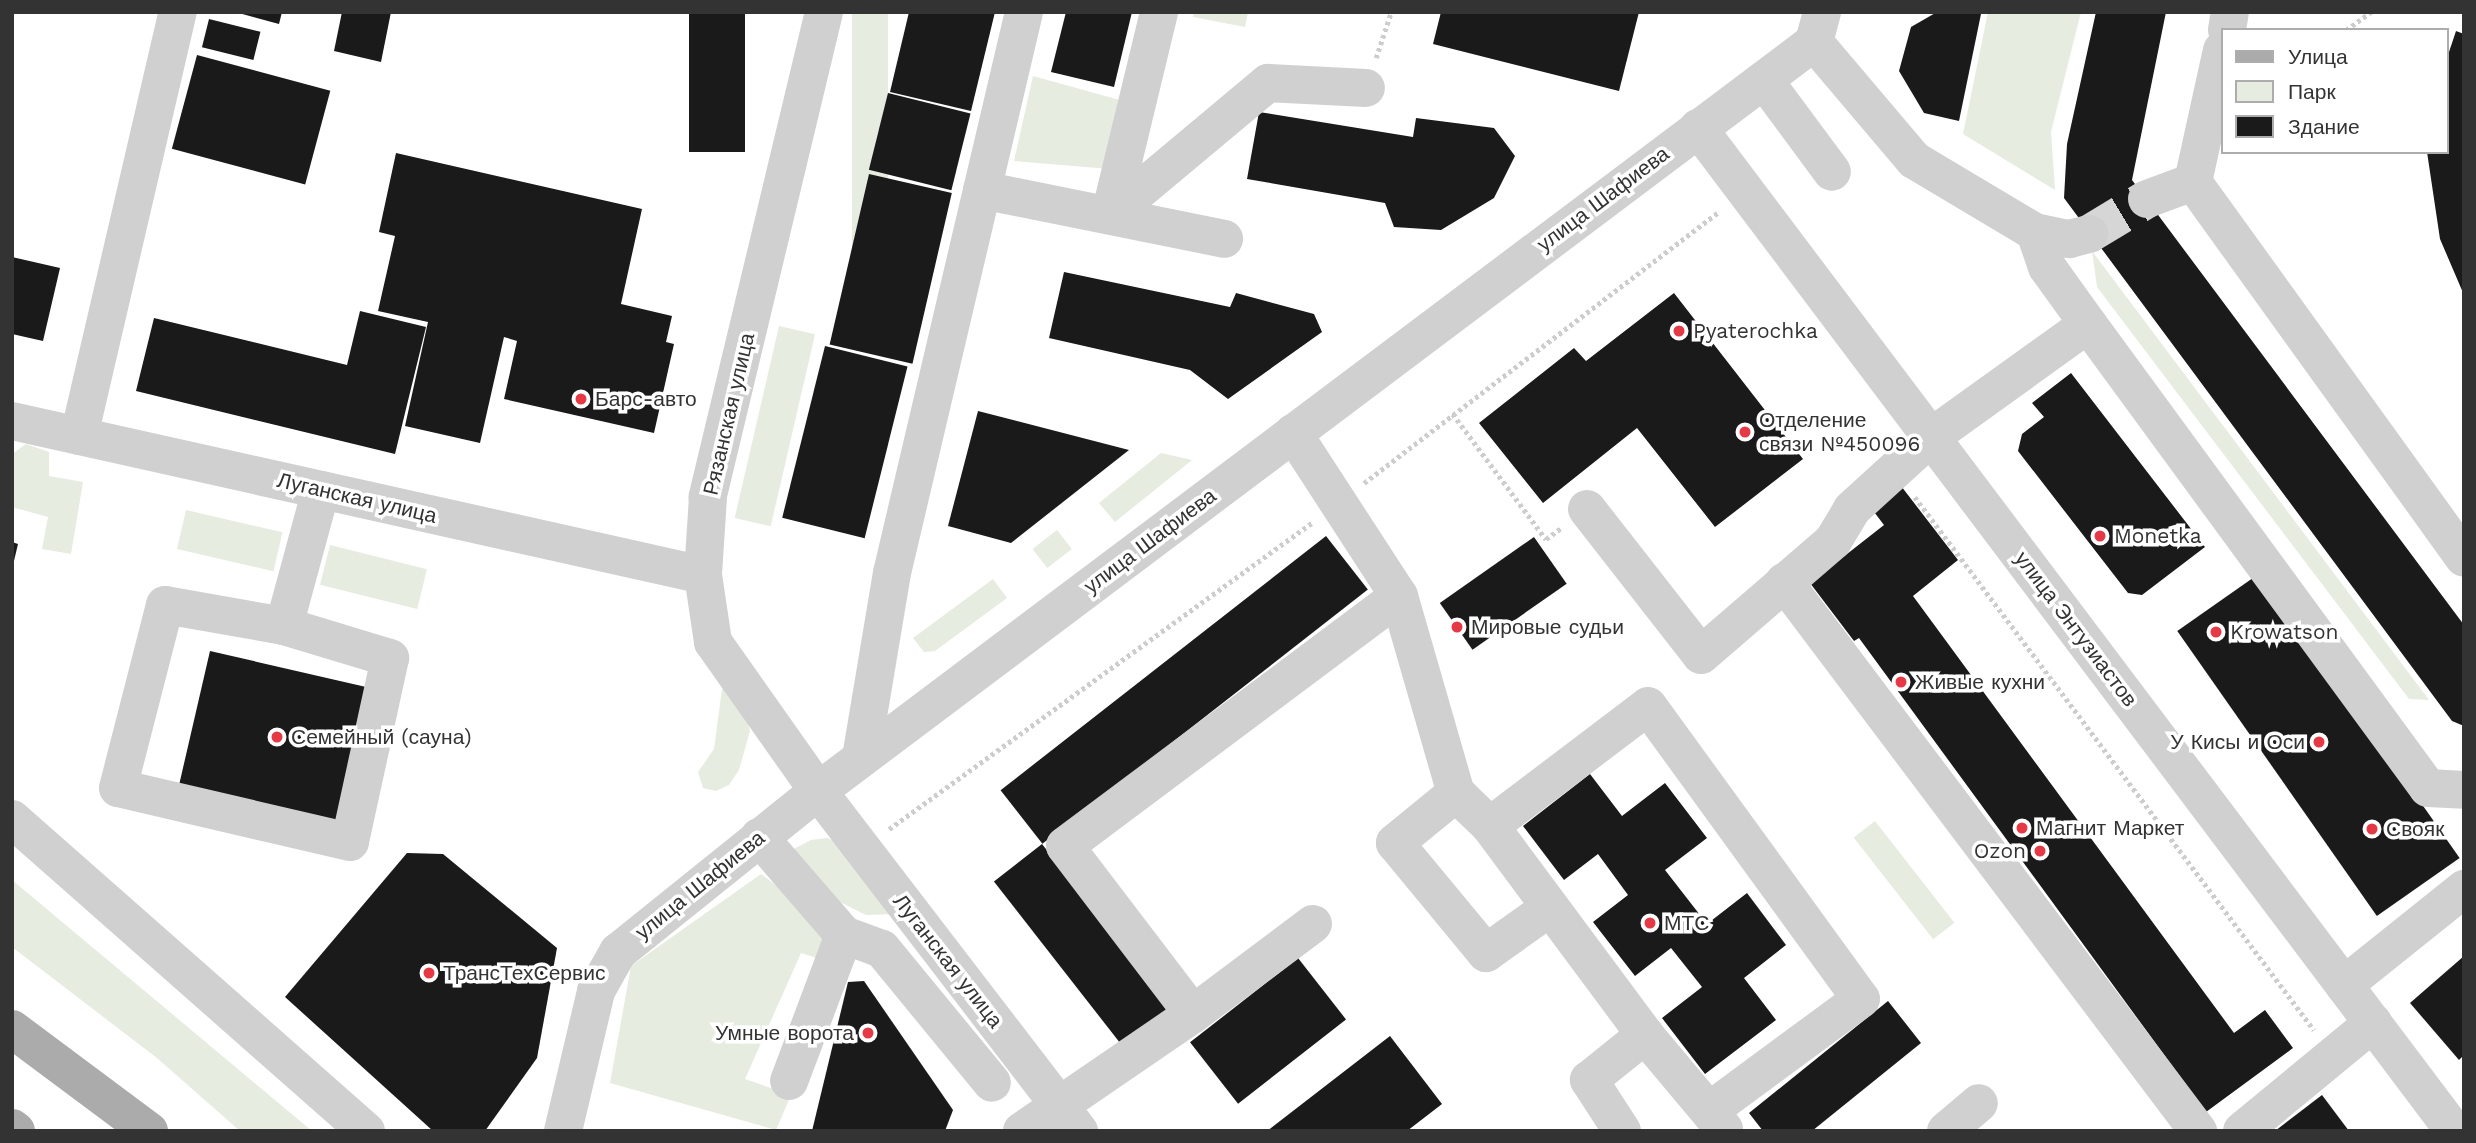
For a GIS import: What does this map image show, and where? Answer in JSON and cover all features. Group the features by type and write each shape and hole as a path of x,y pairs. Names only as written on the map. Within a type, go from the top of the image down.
{"main road":[{"path":"12,1029 149,1131"}],"street":[{"path":"79,436 178,12"},
{"name":"Рязанская улица","path":"818,791 713,642 702,575 708,498 824,12"},
{"path":"861,758 892,573 1024,12"},
{"path":"1110,215 1158,12"},
{"path":"1818,27 1914,160 2035,232 2069,239 2089,234"},
{"name":"улица Шафиева","path":"564,1131 596,991 618,952 861,758 1764,80 1818,27"},
{"path":"2220,59 2193,182 2464,558"},
{"path":"1764,80 1832,172"},
{"path":"1110,215 1268,83 1366,88"},
{"name":"улица Энтузиастов","path":"1698,128 2454,1131"},
{"path":"2147,199 2193,182"},
{"path":"982,190 1224,239"},
{"path":"2035,232 2047,267 2428,788 2464,790"},
{"path":"1587,509 1701,655 1833,541 1852,509 1931,437 2088,324"},
{"name":"Луганская улица","path":"12,421 702,575"},
{"path":"1293,433 1399,596 1456,793 1490,826 1548,909 1645,1035 1719,1120 1861,999 1648,706 1490,826"},
{"path":"284,626 321,490"},
{"path":"1784,582 2198,1131"},
{"path":"1193,1014 1065,846 1399,596"},
{"path":"165,605 284,626 390,658 350,842 118,788 165,605"},
{"name":"Луганская улица","path":"818,791 1069,1117"},
{"path":"1456,793 1395,843 1486,953 1548,909"},
{"path":"12,820 366,1131"},
{"path":"759,837 844,936 882,949 992,1083"},
{"path":"2344,985 2464,890"},
{"path":"1022,1131 1069,1117 1193,1014 1313,924"},
{"path":"789,1081 844,936"},
{"path":"2242,1131 2374,1023"},
{"path":"1622,1131 1589,1080 1645,1035"},
{"path":"1946,1131 1979,1103"}],"path":[{"path":"1366,88 1391,12"},
{"path":"2349,28 2371,12"},
{"path":"862,849 1338,503 1746,193"},
{"path":"1453,414 1546,539 1587,509"},
{"path":"1895,470 2323,1042"}],"green space":[{"path":"852,12 888,12 888,288 852,288"},
{"path":"1194,12 1248,12 1245,27 1193,17"},
{"path":"1988,12 2081,12 2051,132 2055,190 1963,134"},
{"path":"1033,76 1127,102 1110,169 1014,161"},
{"path":"2092,251 2429,700 2409,699 2097,287"},
{"path":"779,326 815,334 771,526 735,518"},
{"path":"26,444 49,452 49,476 83,482 71,554 42,549 48,517 12,507 12,454"},
{"path":"1161,453 1192,460 1115,522 1099,503"},
{"path":"186,510 282,532 273,571 177,549"},
{"path":"1057,530 1072,549 1047,568 1033,549"},
{"path":"330,545 427,569 417,609 320,585"},
{"path":"993,579 1007,598 935,651 924,652 913,638"},
{"path":"722,689 734,690 744,705 750,731 739,770 729,785 716,791 703,788 698,772 714,749"},
{"path":"1875,821 1954,923 1933,939 1854,838"},
{"path":"827,838 841,844 896,914 866,915 822,893 784,854 811,840"},
{"path":"761,874 809,910 830,938 817,958 801,953 745,1079 791,1095 776,1130 610,1083 631,966"},
{"path":"12,880 312,1131 240,1131 157,1058 12,947"}],"building":[{"path":"235,12 282,12 279,24"},
{"path":"342,12 391,12 381,62 334,51"},
{"path":"689,12 745,12 745,152 689,152"},
{"path":"909,12 995,12 971,111 890,92"},
{"path":"1066,12 1132,12 1114,87 1051,72"},
{"path":"1441,12 1639,12 1619,91 1433,44"},
{"path":"1937,12 1981,14 1959,121 1924,113 1899,71 1911,27"},
{"path":"2096,12 2166,12 2132,180 2464,625 2464,726 2452,721 2064,198 2067,144"},
{"path":"209,19 260,32 253,60 202,47"},
{"path":"2456,31 2464,34 2464,295 2440,239 2427,154 2448,154 2448,55"},
{"path":"197,55 330,91 305,184 172,149"},
{"path":"888,93 970,114 951,190 869,170"},
{"path":"1259,112 1413,137 1416,118 1494,128 1515,156 1494,198 1441,230 1394,227 1385,203 1247,179"},
{"path":"396,153 642,209 621,304 672,316 666,342 674,344 654,433 504,399 517,341 504,337 480,443 405,426 428,322 378,311 395,236 379,232"},
{"path":"869,174 952,193 912,364 830,345"},
{"path":"12,257 60,268 43,341 12,334"},
{"path":"1064,272 1230,307 1236,293 1314,314 1322,332 1228,399 1190,370 1049,338"},
{"path":"1674,293 1803,459 1715,527 1637,428 1543,503 1479,423 1574,348 1586,361"},
{"path":"360,311 426,327 395,454 136,391 154,318 347,365"},
{"path":"825,346 907,367 865,538 782,518"},
{"path":"2071,373 2205,547 2142,595 2128,593 2018,451 2022,434 2044,417 2032,403"},
{"path":"978,411 1129,450 1011,543 948,526"},
{"path":"1898,482 1958,560 1913,596 2234,1033 2265,1010 2293,1048 2206,1112 1859,638 1854,641 1810,583 1884,525 1868,504"},
{"path":"1326,536 1368,590 1042,844 1001,790"},
{"path":"1534,537 1567,584 1472,650 1440,603"},
{"path":"12,542 18,544 13,565 12,565"},
{"path":"2260,573 2460,858 2377,916 2177,631"},
{"name":"Семейный (сауна)","path":"210,651 374,689 343,823 179,785"},
{"name":"МТС","path":"1590,774 1622,816 1665,783 1707,838 1665,870 1707,924 1747,893 1786,945 1744,978 1776,1020 1705,1074 1662,1018 1702,987 1671,948 1635,976 1593,922 1628,895 1598,854 1564,880 1523,826"},
{"path":"1042,844 1176,1015 1128,1053 994,882"},
{"name":"ТрансТехСервис","path":"407,853 443,854 557,948 537,1058 485,1131 433,1131 285,997"},
{"path":"2464,956 2464,1055 2459,1060 2410,1003"},
{"path":"1298,958 1346,1019 1238,1104 1190,1042"},
{"path":"864,981 953,1110 945,1131 812,1131 848,982"},
{"path":"1888,1001 1921,1043 1812,1131 1763,1131 1749,1113"},
{"path":"1390,1036 1442,1104 1407,1131 1267,1131"},
{"path":"2322,1095 2349,1131 2275,1131"}],"tunnel":[{"path":"2089,234 2147,199"}],"place":[{"name":"Pyaterochka","path":"1679,331"},
{"name":"Барс-авто","path":"581,399"},
{"name":"Отделение связи №450096","path":"1745,432"},
{"name":"Monetka","path":"2100,536"},
{"name":"Мировые судьи","path":"1457,627"},
{"name":"Krowatson","path":"2216,632"},
{"name":"Живые кухни","path":"1901,682"},
{"name":"Семейный (сауна)","path":"277,737"},
{"name":"У Кисы и Оси","path":"2319,742"},
{"name":"Магнит Маркет","path":"2022,828"},
{"name":"Свояк","path":"2372,829"},
{"name":"Ozon","path":"2040,851"},
{"name":"МТС","path":"1650,923"},
{"name":"ТрансТехСервис","path":"429,973"},
{"name":"Умные ворота","path":"868,1033"}]}
